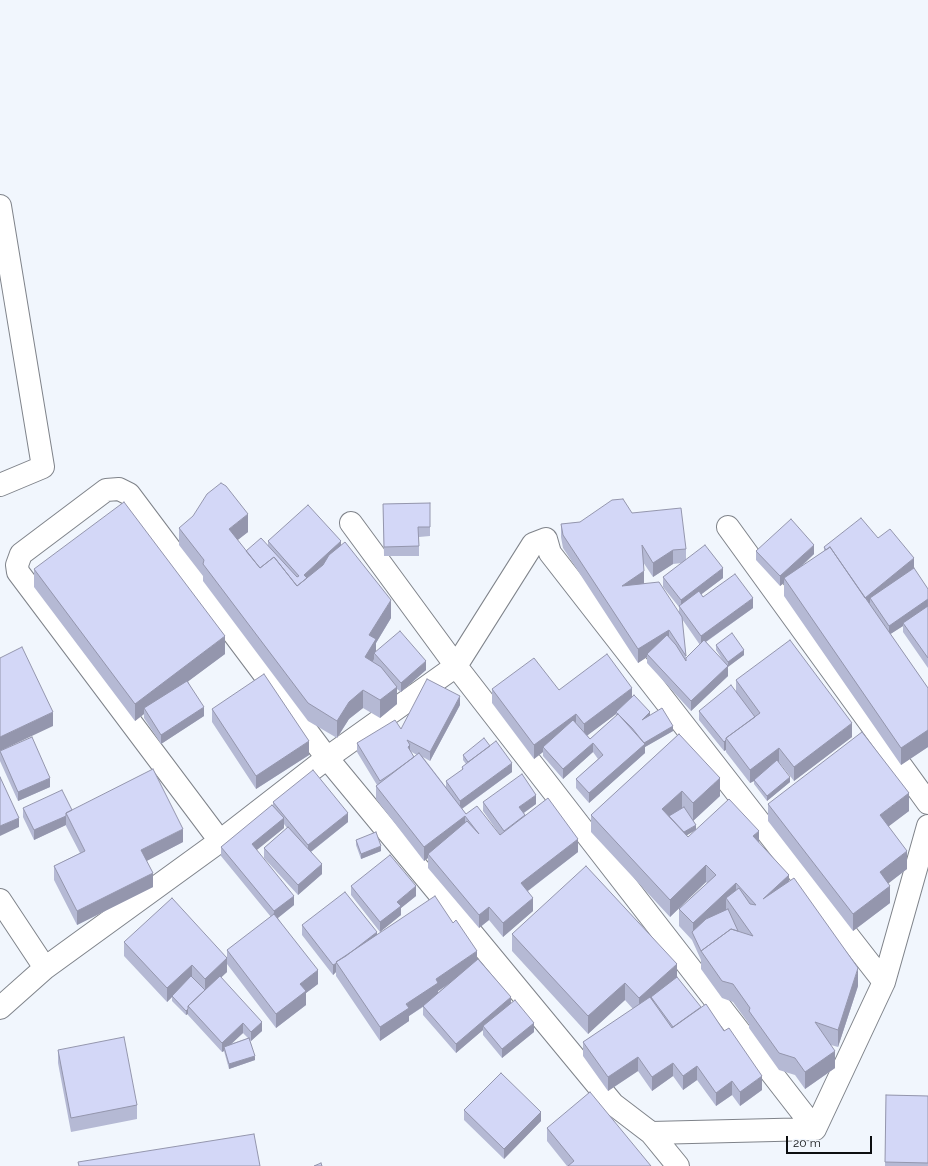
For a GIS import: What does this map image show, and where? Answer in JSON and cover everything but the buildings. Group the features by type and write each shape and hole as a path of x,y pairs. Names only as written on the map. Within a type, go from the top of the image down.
{"street":[{"path":"0,206 43,467 0,485"},
{"path":"220,841 18,572 17,565 22,554 106,490 119,489 129,494 327,758 613,1104 651,1133 678,1166"},
{"path":"351,523 456,666 815,1129"},
{"path":"728,527 928,803"},
{"path":"0,1008 45,968 220,841 327,758 456,666 533,544 546,539 550,553 884,982"},
{"path":"815,1129 884,982 928,826"},
{"path":"0,900 45,968"},
{"path":"651,1133 815,1129"}]}
